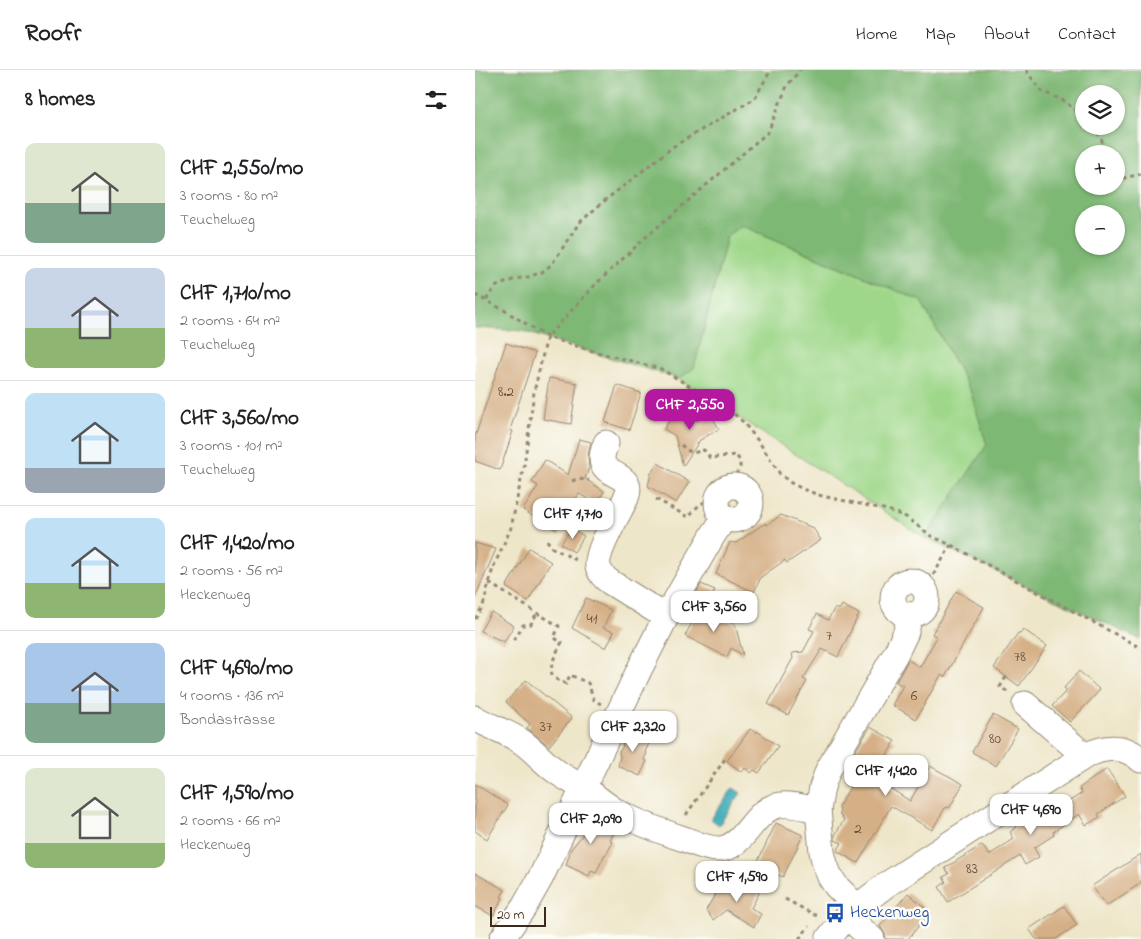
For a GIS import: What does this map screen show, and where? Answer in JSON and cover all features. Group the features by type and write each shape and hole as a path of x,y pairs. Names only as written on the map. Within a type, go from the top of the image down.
{"street":[{"path":"606,443 602,456 603,464 609,471 626,482 629,490 627,498 601,548 598,559 599,569 605,578 666,617"},
{"path":"502,939 524,907 541,877 666,617 713,535 725,501"},
{"path":"872,939 830,877 822,852 818,810 822,787 828,770 896,654 906,632 910,616 903,614 894,605 894,592 902,582 909,580 921,584 925,588"},
{"path":"1025,704 1085,756"},
{"path":"475,718 510,734 524,743 557,772 614,809 645,825 711,848 723,848 739,840 757,819 771,807 791,805 818,810"},
{"path":"828,939 852,912 886,886 1085,756 1097,750 1111,748 1139,754"}],"path":[{"path":"486,300 495,287 515,279 542,272 552,264 579,222 674,146 754,99 771,70"},
{"path":"475,619 483,606 493,568 511,528 524,466 534,392 547,337 596,284 646,237 768,132 787,86 800,70"},
{"path":"1026,70 1041,92 1062,100 1075,109"},
{"path":"1125,178 1141,174"},
{"path":"475,295 547,337 661,370 731,411 743,422 759,442 780,474 791,483 823,496 893,511 906,517 931,536 1141,648"},
{"path":"656,499 688,518 703,502 725,501 739,467 740,461 736,454 710,458 704,450 693,453 681,445"},
{"path":"547,540 551,547 582,563 598,559"},
{"path":"925,588 951,545"},
{"path":"489,583 559,626 554,638 562,642 551,667 554,678 566,684 570,674 588,683 594,700 603,705 601,710 617,718"},
{"path":"514,640 523,625 531,624 537,613"},
{"path":"686,816 725,760"},
{"path":"785,899 817,916 799,939"}],"green space":[{"path":"475,70 1141,70 1141,640 925,538 987,445 970,390 921,301 741,225 727,236 694,368 679,379 522,331 475,328"},
{"path":"741,225 921,301 970,390 987,445 925,538 679,379 694,368 727,236"}],"water":[{"path":"733,788 741,793 719,825 711,819"}],"building":[{"path":"506,343 535,353 510,430 513,431 500,470 475,461 475,437"},
{"path":"549,378 577,383 571,424 543,419"},
{"path":"617,385 641,393 629,430 605,422"},
{"path":"677,407 698,421 707,407 719,429 700,440 683,466 675,436 664,429"},
{"path":"579,439 591,442 588,456 589,468 585,479 604,491 597,504 579,494 556,530 523,510 538,486 532,482 545,460 568,475"},
{"path":"658,463 689,482 676,503 648,486 651,473"},
{"path":"781,515 813,528 821,540 787,563 785,560 761,577 754,592 716,574 730,542 736,543 765,523 767,525"},
{"path":"571,528 584,536 574,552 561,544"},
{"path":"475,543 496,549 475,598"},
{"path":"529,548 551,562 528,601 506,587"},
{"path":"701,584 715,590 707,606 693,599"},
{"path":"956,591 984,607 945,677 941,675 916,719 892,705 903,686 896,682 908,660 920,667 937,637 932,634"},
{"path":"586,598 611,610 603,628 614,632 606,648 572,628"},
{"path":"842,605 859,614 838,657 822,649 803,679 807,681 788,715 768,704 793,658 792,653 803,652 814,631 809,629 817,614 828,620 834,609 840,609"},
{"path":"700,607 735,624 743,655 731,648 727,657 685,636"},
{"path":"491,612 514,626 504,642 480,631"},
{"path":"1023,629 1047,646 1019,686 994,668 1018,633"},
{"path":"1079,671 1100,690 1070,722 1052,706 1067,690 1064,688"},
{"path":"526,680 572,718 549,746 527,728 530,724 506,702"},
{"path":"993,715 1018,729 996,766 972,752"},
{"path":"870,727 895,741 874,778 910,801 930,766 963,784 950,807 945,808 932,830 891,806 858,863 837,851 842,843 835,840 835,835 844,820 840,815 839,806 853,782 849,780 855,770 847,765"},
{"path":"750,729 756,733 757,731 778,746 759,773 754,770 751,773 745,768 742,772 727,761"},
{"path":"627,731 650,741 645,752 647,753 644,760 647,761 640,776 618,766 619,752 623,746 622,742"},
{"path":"1107,769 1125,796 1098,814 1100,817 1086,825 1079,814 1053,832 1054,835 1034,848 1039,857 1025,865 1020,856 948,902 939,887 946,882 943,877 949,874 945,868 982,845 989,855 1014,839 1010,832 1017,827 1015,824 1038,810 1044,818 1082,793 1079,788"},
{"path":"475,784 508,805 487,839 475,831"},
{"path":"589,810 616,827 610,841 613,842 606,855 596,873 591,871 589,876 566,865 571,849 584,833 580,831"},
{"path":"776,823 803,835 783,877 756,865"},
{"path":"1141,854 1141,883 1106,906 1092,886"},
{"path":"475,873 505,890 501,897 503,898 493,916 475,906"},
{"path":"734,881 750,881 759,893 751,908 761,914 754,927 726,910 713,920 706,910 716,893 728,893"},
{"path":"908,893 930,912 908,939 886,939 880,926"},
{"path":"1064,906 1077,925 1056,939 1036,939 1029,929"}],"place":[{"name":"Heckenweg","path":"835,913"}]}
